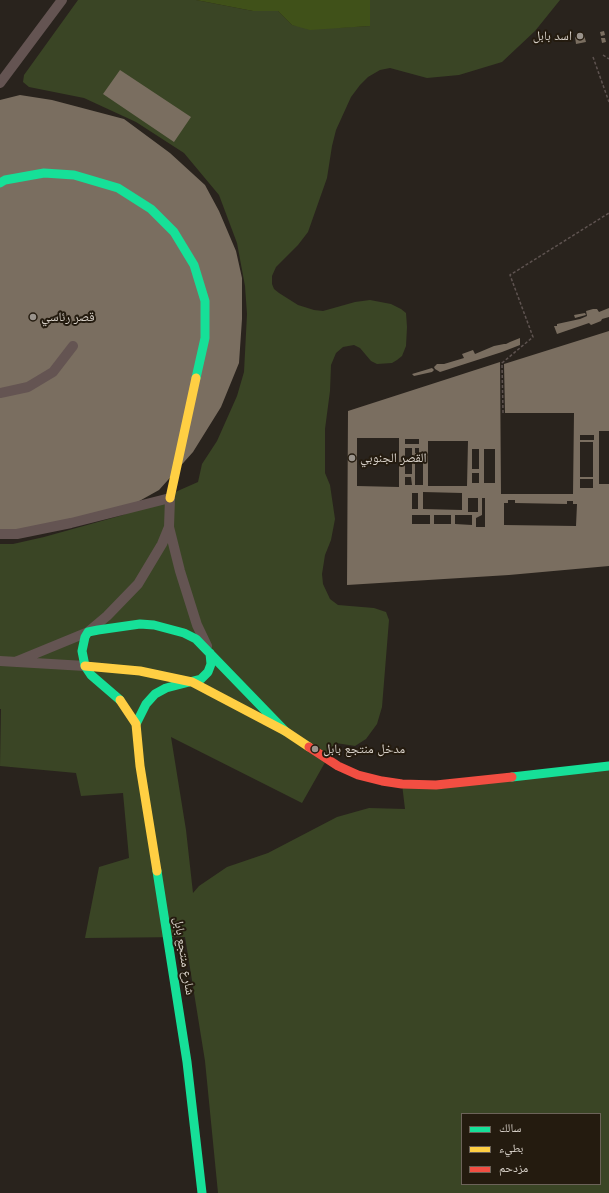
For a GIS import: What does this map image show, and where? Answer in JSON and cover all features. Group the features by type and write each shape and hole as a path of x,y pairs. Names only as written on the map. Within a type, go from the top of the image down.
{"street":[{"path":"0,83 62,0"},
{"path":"0,183 5,180 44,173 74,175 118,188 151,209 174,232 194,265 205,301 205,338 170,498 169,527 180,571 197,625 210,653 211,664 208,672 201,678 192,682 166,688 155,694 146,704 136,724"},
{"path":"0,393 28,387 53,372 72,346"},
{"path":"0,534 17,534 71,523 170,498"},
{"path":"85,666 82,651 88,632 122,602 138,584 162,544 169,527"},
{"path":"15,662 88,632 140,624 154,625 184,633 196,639 285,731"},
{"path":"0,661 140,671 192,682 285,731 338,766 348,771 376,780 402,784 455,784 609,766"},
{"name":"شارع منتجع بابل","path":"85,666 91,675 118,698 125,706 136,724 140,766 187,1062 202,1193"}],"path":[{"path":"603,55 609,58"},
{"path":"593,57 609,102"},
{"path":"503,412 502,363 533,337 510,275 609,213"}],"green space":[{"path":"78,0 196,0 253,11 278,11 292,25 332,28 370,26 370,0 560,0 535,31 502,62 459,75 427,78 390,68 380,70 368,77 351,97 336,130 327,178 308,232 298,245 276,267 272,276 272,284 274,289 298,305 314,310 323,311 355,302 370,300 391,304 406,313 406,346 402,356 392,363 377,364 371,361 360,348 354,345 343,347 336,353 331,365 330,391 325,429 325,473 330,485 335,519 331,540 325,555 322,574 323,584 330,599 338,605 374,608 386,612 389,620 382,707 377,724 366,739 355,746 336,743 302,803 171,737 186,830 193,893 199,886 227,867 268,853 337,817 369,808 405,809 402,784 609,766 609,1193 218,1193 205,1061 185,937 85,938 99,867 129,858 123,793 81,796 76,773 0,766 0,544 13,544 44,537 123,515 198,482 202,464 217,441 237,396 244,372 247,314 245,286 237,243 219,195 184,153 136,122 84,98 29,87 23,82 24,75"},
{"path":"196,0 370,0 370,26 310,30 292,25 278,11 253,11"}],"building":[{"path":"604,31 605,35 601,36 600,32"},
{"path":"584,35 586,42 576,44 575,37"},
{"path":"601,38 605,38 606,42 602,43"},
{"path":"120,70 191,117 174,142 103,94"},
{"path":"20,95 52,100 124,119 170,153 205,185 219,211 236,251 242,278 242,319 239,363 221,407 193,452 159,490 125,509 0,534 0,100"},
{"path":"609,308 609,317 602,319 601,321 591,325 589,323 557,334 554,326 557,326 557,324 587,316 586,311 597,309 599,312"},
{"path":"585,313 586,315 575,318 574,315"},
{"name":"القصر الجنوبي","path":"609,331 609,431 599,431 599,484 609,484 609,566 509,575 347,585 348,411 500,362 501,494 573,494 574,413 505,413 504,364","holes":["580,435 594,435 594,440 580,440","357,438 399,438 399,487 357,486","405,439 419,439 419,444 405,444","428,441 468,441 467,486 428,486","580,442 593,442 593,477 580,477","405,448 412,448 412,459 405,459","415,448 419,448 419,453 415,453","472,449 479,449 479,469 472,469","484,449 495,449 495,483 484,483","415,456 423,456 423,485 415,485","405,462 412,462 412,474 405,474","472,473 479,473 479,483 472,483","405,477 411,477 412,485 405,485","580,479 593,479 593,488 580,488","423,492 462,493 462,510 423,509","412,493 418,493 418,509 412,509","468,498 478,498 478,512 468,512","482,498 485,498 485,527 476,527 476,518 482,515","508,500 515,500 515,503 567,504 567,501 573,501 573,504 577,504 576,526 504,525 504,503 508,503","412,515 430,515 430,524 412,524","434,515 451,515 451,524 434,524","455,515 472,515 472,525 455,524"]},
{"path":"520,338 520,345 502,352 440,372 434,367 437,364 444,364 464,358 462,354 473,350 475,354"},
{"path":"432,368 434,370 432,372 414,376 412,374"}],"traffic: fast":[{"path":"0,183 5,180 44,173 74,175 118,188 151,209 174,232 194,265 205,301 205,338 196,378"},
{"path":"120,700 91,675 85,666 82,651 85,637 88,632 98,630 140,624 154,625 184,633 196,639 285,731"},
{"path":"136,724 146,704 155,694 166,688 201,679 208,672 211,664 210,653"},
{"path":"512,777 609,766"},
{"path":"157,871 187,1062 202,1193"}],"traffic: slow":[{"path":"170,498 196,378"},
{"path":"85,666 140,671 192,682 285,731 309,747"},
{"path":"120,700 136,724 140,766 157,871"}],"traffic: jam":[{"path":"309,747 338,766 358,775 402,784 436,785 512,777"}],"place":[{"name":"اسد بابل","path":"580,36"},
{"name":"قصر رئاسي","path":"33,317"},
{"name":"القصر الجنوبي","path":"352,458"},
{"name":"مدخل منتجع بابل","path":"315,749"}]}
